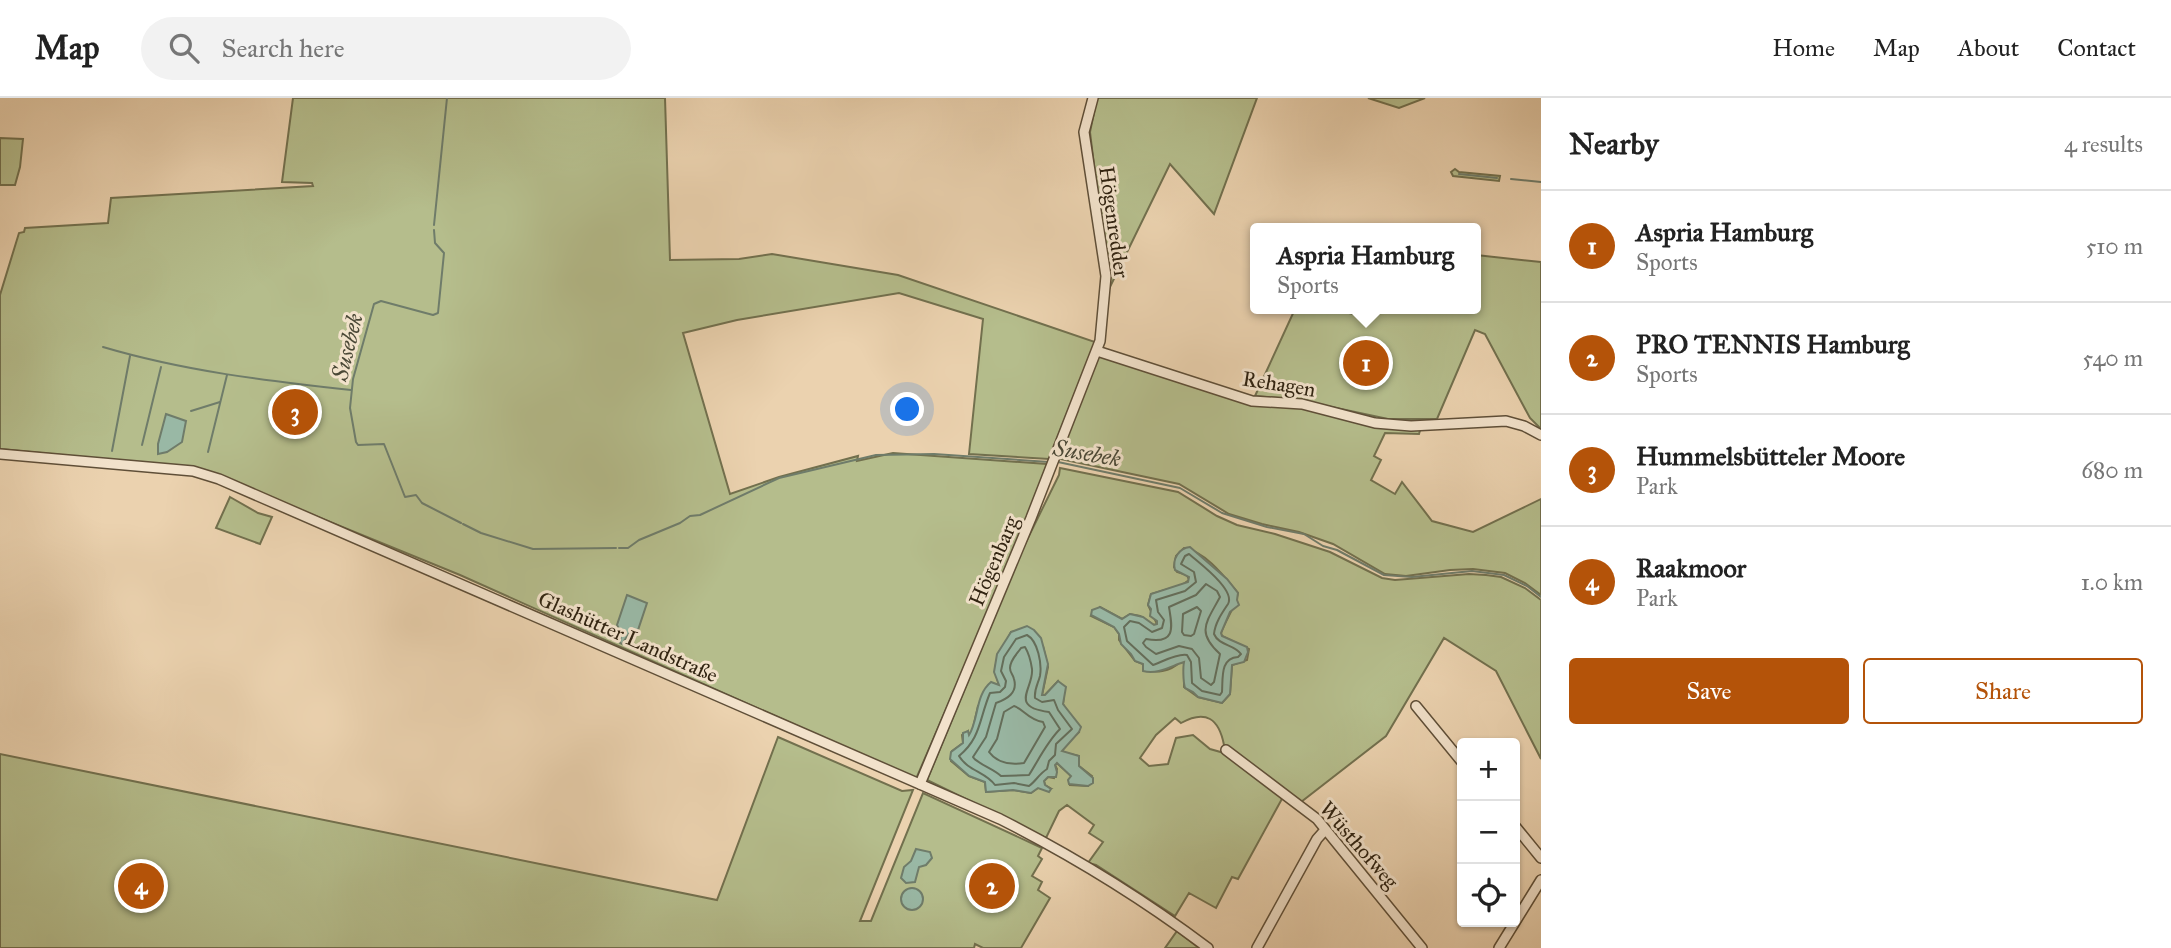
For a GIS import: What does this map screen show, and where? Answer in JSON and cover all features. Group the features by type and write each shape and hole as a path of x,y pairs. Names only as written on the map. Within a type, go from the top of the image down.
{"street":[{"name":"Högenredder","path":"1093,98 1084,137 1106,276 1097,351"},
{"name":"Rehagen","path":"1097,351 1252,401 1302,404 1389,425 1506,421 1541,435"},
{"name":"Högenbarg","path":"920,784 1097,351"},
{"name":"Glashütter Landstraße","path":"0,454 193,471 219,479 1000,820 1049,845 1151,906 1208,948"},
{"path":"1416,706 1457,756"},
{"name":"Wüsthofweg","path":"1226,750 1317,819 1422,948"},
{"path":"1257,948 1325,830"},
{"path":"1520,832 1541,858"},
{"path":"1499,948 1541,880"}],"green space":[{"path":"293,98 665,98 670,260 739,259 772,254 898,275 1095,342 1049,459 969,454 983,319 899,293 737,320 683,333 730,494 779,477 858,456 857,461 893,453 1047,464 1029,517 916,779 460,575 198,468 61,457 0,449 0,295 19,233 24,232 25,228 108,223 111,198 313,186 312,183 282,182"},
{"path":"1097,98 1257,98 1214,214 1170,164 1109,289 1090,132"},
{"path":"1368,98 1425,98 1399,108"},
{"path":"0,138 23,139 15,185 0,185"},
{"path":"1455,169 1459,172 1500,176 1499,181 1453,176 1451,172"},
{"path":"1481,256 1541,262 1541,429 1530,418 1485,334 1475,330 1437,419 1388,419 1299,400 1255,396 1293,314 1481,314"},
{"path":"1099,353 1251,403 1301,406 1421,427 1419,434 1385,433 1374,456 1381,460 1371,480 1395,494 1402,482 1432,521 1473,532 1541,499 1541,595 1505,573 1473,569 1406,576 1385,574 1333,544 1299,532 1229,514 1179,484 1056,458"},
{"path":"1060,468 1178,492 1237,525 1330,552 1382,578 1395,580 1486,575 1501,577 1525,588 1541,600 1541,759 1496,671 1444,638 1386,736 1301,802 1224,745 1219,729 1210,719 1198,717 1181,723 1175,718 1156,735 1140,758 1149,766 1168,764 1176,738 1193,735 1210,749 1224,753 1283,797 1238,879 1232,877 1216,908 1189,893 1175,916 1096,865 1088,863 1103,842 1089,833 1094,825 1067,805 1059,811 1046,838 927,780 1022,550","holes":["1184,548 1200,554 1221,572 1238,593 1221,633 1222,636 1249,649 1247,660 1232,665 1230,694 1222,703 1198,697 1184,687 1184,662 1162,671 1144,668 1119,640 1119,634 1114,627 1091,616 1100,607 1122,619 1130,614 1157,624 1148,605 1151,594 1182,585 1189,580 1187,575 1177,572 1174,567 1176,556","1023,630 1043,646 1048,667 1042,695 1058,681 1064,696 1063,704 1079,732 1062,748 1062,752 1079,756 1079,766 1092,776 1088,786 1070,785 1071,776 1057,763 1054,778 1048,777 1044,781 1050,788 1038,788 1031,793 1013,790 986,792 985,782 969,776 951,761 952,751 963,743 962,735 968,731 968,734 972,732 978,706 999,685 996,662 1011,632"]},
{"path":"230,497 258,513 272,517 260,544 216,528"},
{"path":"778,737 902,791 913,790 860,921 871,921 923,793 1042,848 1038,856 1042,859 1032,876 1042,882 1038,890 1050,898 1021,948 983,948 975,944 974,948 0,948 0,754 717,900"},
{"path":"1177,931 1199,948 1165,948"}],"water":[{"path":"166,414 186,421 182,442 167,452 158,454 158,444"},
{"path":"1190,547 1227,579 1238,593 1239,605 1230,612 1221,633 1222,636 1247,647 1248,652 1244,662 1232,665 1230,694 1222,703 1198,697 1185,688 1184,662 1159,671 1143,671 1143,664 1135,661 1121,644 1114,627 1091,615 1092,610 1100,607 1122,619 1130,614 1157,624 1150,616 1151,609 1148,605 1151,594 1188,582 1189,577 1175,570 1175,562 1180,552"},
{"path":"627,595 647,603 637,633 629,634 622,644 617,625"},
{"path":"1027,626 1041,638 1048,664 1042,695 1058,681 1066,687 1063,704 1081,727 1062,751 1079,756 1079,766 1093,778 1093,783 1088,786 1069,784 1071,776 1057,763 1056,777 1048,777 1044,781 1051,789 1049,792 1038,788 1031,793 1013,790 986,792 985,782 969,776 950,759 951,752 963,743 963,733 968,731 969,735 986,687 991,682 999,685 994,672 997,654 1011,632"},
{"path":"916,849 930,852 932,858 926,865 919,867 915,882 906,883 901,878 904,867 911,861"},
{"path":"912,888 920,891 923,899 920,907 912,910 904,907 901,899 904,891"}],"waterway":[{"name":"Susebek","path":"434,225 447,98"},
{"path":"1459,174 1497,178"},
{"path":"1511,179 1541,182"},
{"name":"Susebek","path":"434,230 435,243 444,253 438,313 433,315 381,301 374,304 353,379 350,408 356,442 358,445 384,444 405,497 416,495 422,503 461,523"},
{"path":"103,347 195,369 351,390"},
{"path":"112,451 130,356"},
{"path":"142,445 161,367"},
{"path":"208,452 227,375"},
{"path":"191,411 220,402"},
{"name":"Susebek","path":"619,548 628,548 690,516 700,515 779,478 876,455 934,454 1049,462"},
{"name":"Susebek","path":"1058,462 1180,488 1222,513 1267,527 1304,534 1384,575 1412,577 1472,571 1504,575 1527,586 1541,597"},
{"name":"Susebek","path":"463,524 481,533 533,549 616,548"}],"place":[{"name":"Aspria Hamburg","path":"1366,363"},
{"name":"Hummelsbütteler Moore","path":"295,412"},
{"name":"Raakmoor","path":"141,886"},
{"name":"PRO TENNIS Hamburg","path":"992,886"}]}
